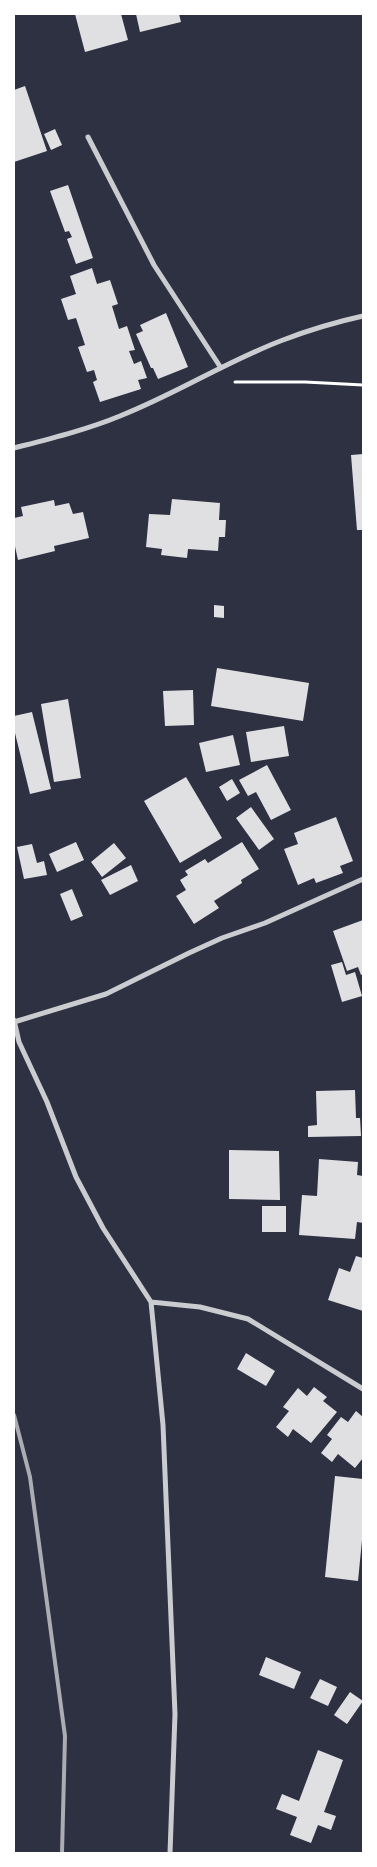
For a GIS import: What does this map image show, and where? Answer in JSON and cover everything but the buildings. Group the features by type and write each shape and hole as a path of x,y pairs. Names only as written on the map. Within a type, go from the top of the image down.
{"street":[{"path":"88,137 154,265 221,368"},
{"path":"14,448 119,417 282,340 336,322 363,316"},
{"path":"170,1853 175,1714 163,1425 151,1302 103,1228 76,1177 47,1102 16,1042 14,1021 106,994 206,945 265,923 363,879"},
{"path":"151,1302 200,1306 248,1319 363,1389"}],"path":[{"path":"228,383 245,381 363,385"}],"railway":[{"path":"14,1415 30,1477 65,1736 62,1853"}]}
